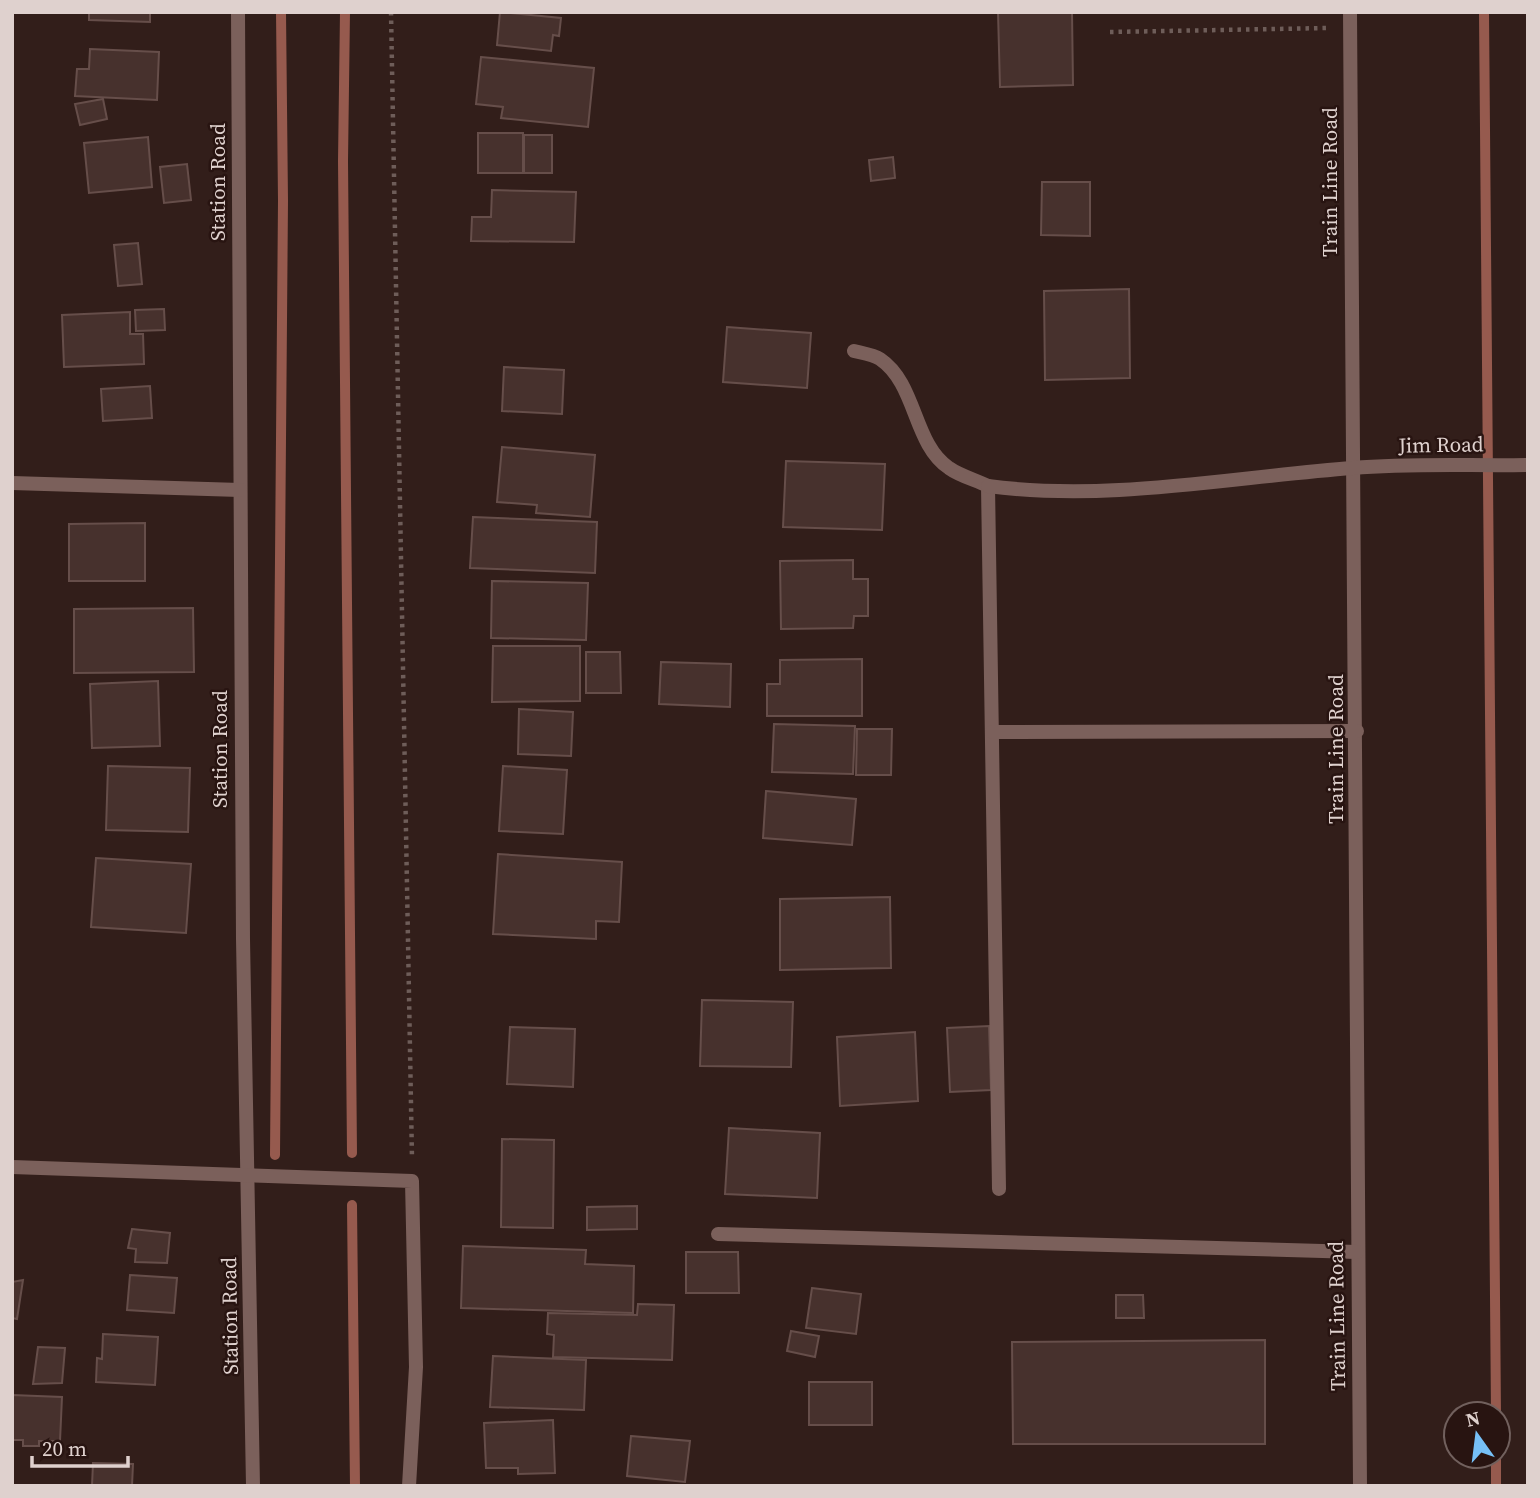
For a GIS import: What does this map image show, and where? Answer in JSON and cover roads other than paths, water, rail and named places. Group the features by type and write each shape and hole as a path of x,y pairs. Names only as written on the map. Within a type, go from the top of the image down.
{"street":[{"name":"Station Road","path":"238,12 243,939 253,1486"},
{"name":"Train Line Road","path":"1350,12 1357,731 1360,1486"},
{"name":"Jim Road","path":"854,351 880,359 895,377 914,408 927,442 947,468 988,486 1029,491 1089,493 1355,468 1521,465"},
{"path":"12,484 240,490"},
{"path":"988,486 999,1189"},
{"path":"992,732 1357,731"},
{"path":"12,1167 412,1181 416,1367 409,1486"},
{"path":"718,1234 1357,1252"}],"waterway":[{"path":"275,1155 283,201 281,12"},
{"path":"345,12 343,161 352,1153"},
{"path":"1484,12 1496,1400"},
{"path":"352,1205 355,1486"},
{"path":"1496,1470 1496,1486"}]}
